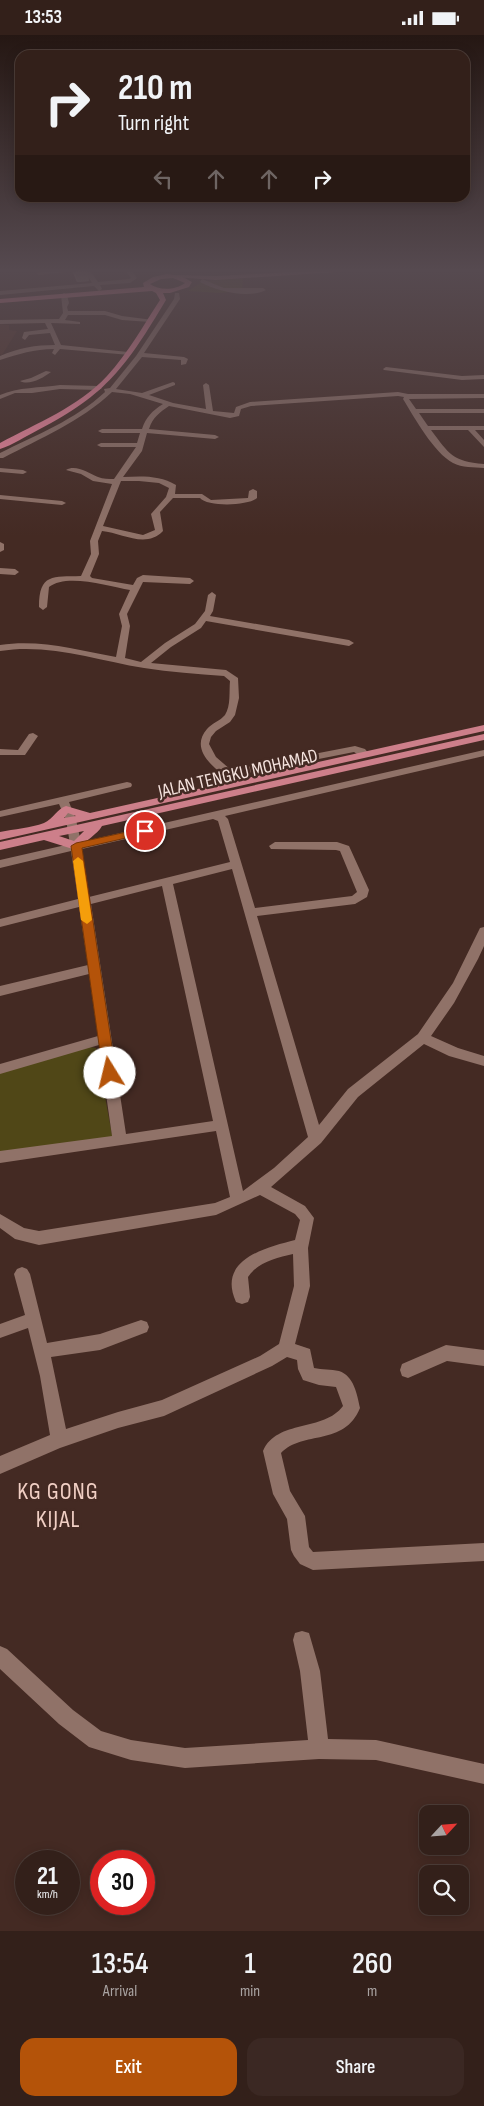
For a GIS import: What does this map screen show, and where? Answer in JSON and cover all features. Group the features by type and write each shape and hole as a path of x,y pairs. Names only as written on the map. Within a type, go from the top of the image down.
{"highway":[{"path":"0,446 105,389 125,358"},
{"path":"0,454 87,405 105,389 132,358"}],"main road":[{"name":"JALAN TENGKU MOHAMAD","path":"0,846 43,836 72,825 90,815 484,727"},
{"name":"JALAN TENGKU MOHAMAD","path":"0,836 49,825 106,822 484,737"},
{"path":"49,825 58,819 65,804 90,815"},
{"path":"43,836 67,841 76,846 81,838 106,822"}],"street":[{"path":"105,389 136,358"},
{"path":"183,358 185,359 183,364"},
{"path":"386,369 462,377 484,377"},
{"path":"16,391 23,379 33,380 48,373"},
{"path":"141,396 173,385"},
{"path":"206,385 210,413"},
{"path":"0,397 16,391 60,387 105,389 130,392 168,404 235,416 238,408 250,404 398,394 408,396 484,396"},
{"path":"408,396 406,399 414,411 452,460 484,466"},
{"path":"85,578 95,553 94,541 118,481 141,445 153,413 168,404"},
{"path":"414,411 484,411"},
{"path":"470,427 484,445"},
{"path":"426,428 484,427"},
{"path":"102,431 145,431 215,437"},
{"path":"100,445 141,445"},
{"path":"0,470 23,472"},
{"path":"70,471 83,472 96,479 154,481 169,484 173,487 167,503 156,511 158,531 155,534 139,539 116,530 100,528"},
{"path":"170,496 202,497 208,502 250,500 253,498 253,491"},
{"path":"0,497 62,503"},
{"path":"0,544 0,550"},
{"path":"0,571 15,572"},
{"path":"43,607 45,587 49,582 61,579 85,578 89,581 135,589"},
{"path":"120,660 126,626 123,614 140,580 190,581"},
{"path":"143,665 168,645 194,629 206,618 212,595"},
{"path":"206,618 349,643"},
{"path":"0,648 21,646 46,647 143,665 179,670 226,673 235,680 232,712 225,721 212,730 205,741 206,751 213,761 241,782"},
{"path":"0,752 21,753 33,736"},
{"path":"229,774 355,749 364,754"},
{"path":"0,864 484,753"},
{"path":"0,814 65,804 127,785"},
{"path":"65,804 76,846 120,1141"},
{"path":"214,815 223,819 316,1139"},
{"path":"251,913 354,900 363,894 346,849 336,846 274,846"},
{"path":"0,923 236,863"},
{"path":"167,882 238,1200"},
{"path":"0,1220 20,1234 39,1238 48,1237 216,1209 238,1200 260,1187 316,1139 353,1093 423,1038 448,1003 484,931"},
{"path":"0,991 94,967"},
{"path":"423,1038 454,1052 484,1061"},
{"path":"0,1069 104,1039"},
{"path":"0,1157 221,1125"},
{"path":"0,1465 59,1440 164,1408 266,1361 286,1349 302,1286 301,1245 307,1223 304,1213 260,1187"},
{"path":"242,1297 240,1276 246,1267 271,1253 301,1245"},
{"path":"22,1274 42,1351 59,1440"},
{"path":"0,1331 34,1319"},
{"path":"42,1351 100,1342 142,1327"},
{"path":"286,1349 304,1354 308,1374 337,1377 348,1392 352,1408 344,1418 332,1425 279,1443 272,1451 282,1494 296,1516 300,1550 306,1558 313,1561 484,1552"},
{"path":"408,1369 446,1353 484,1358"},
{"path":"302,1640 310,1671 319,1749"},
{"path":"0,1656 66,1717 96,1740 158,1755 185,1758 319,1749 376,1750 484,1774"}],"shaded area":[{"path":"89,1047 96,1048 113,1140 0,1154 0,1072"}],"slow traffic":[{"path":"78,861 87,920"}],"district":[{"name":"KG GONG KIJAL","path":"58,1505"}],"route":[{"path":"110,1073 76,846 145,831"}]}
